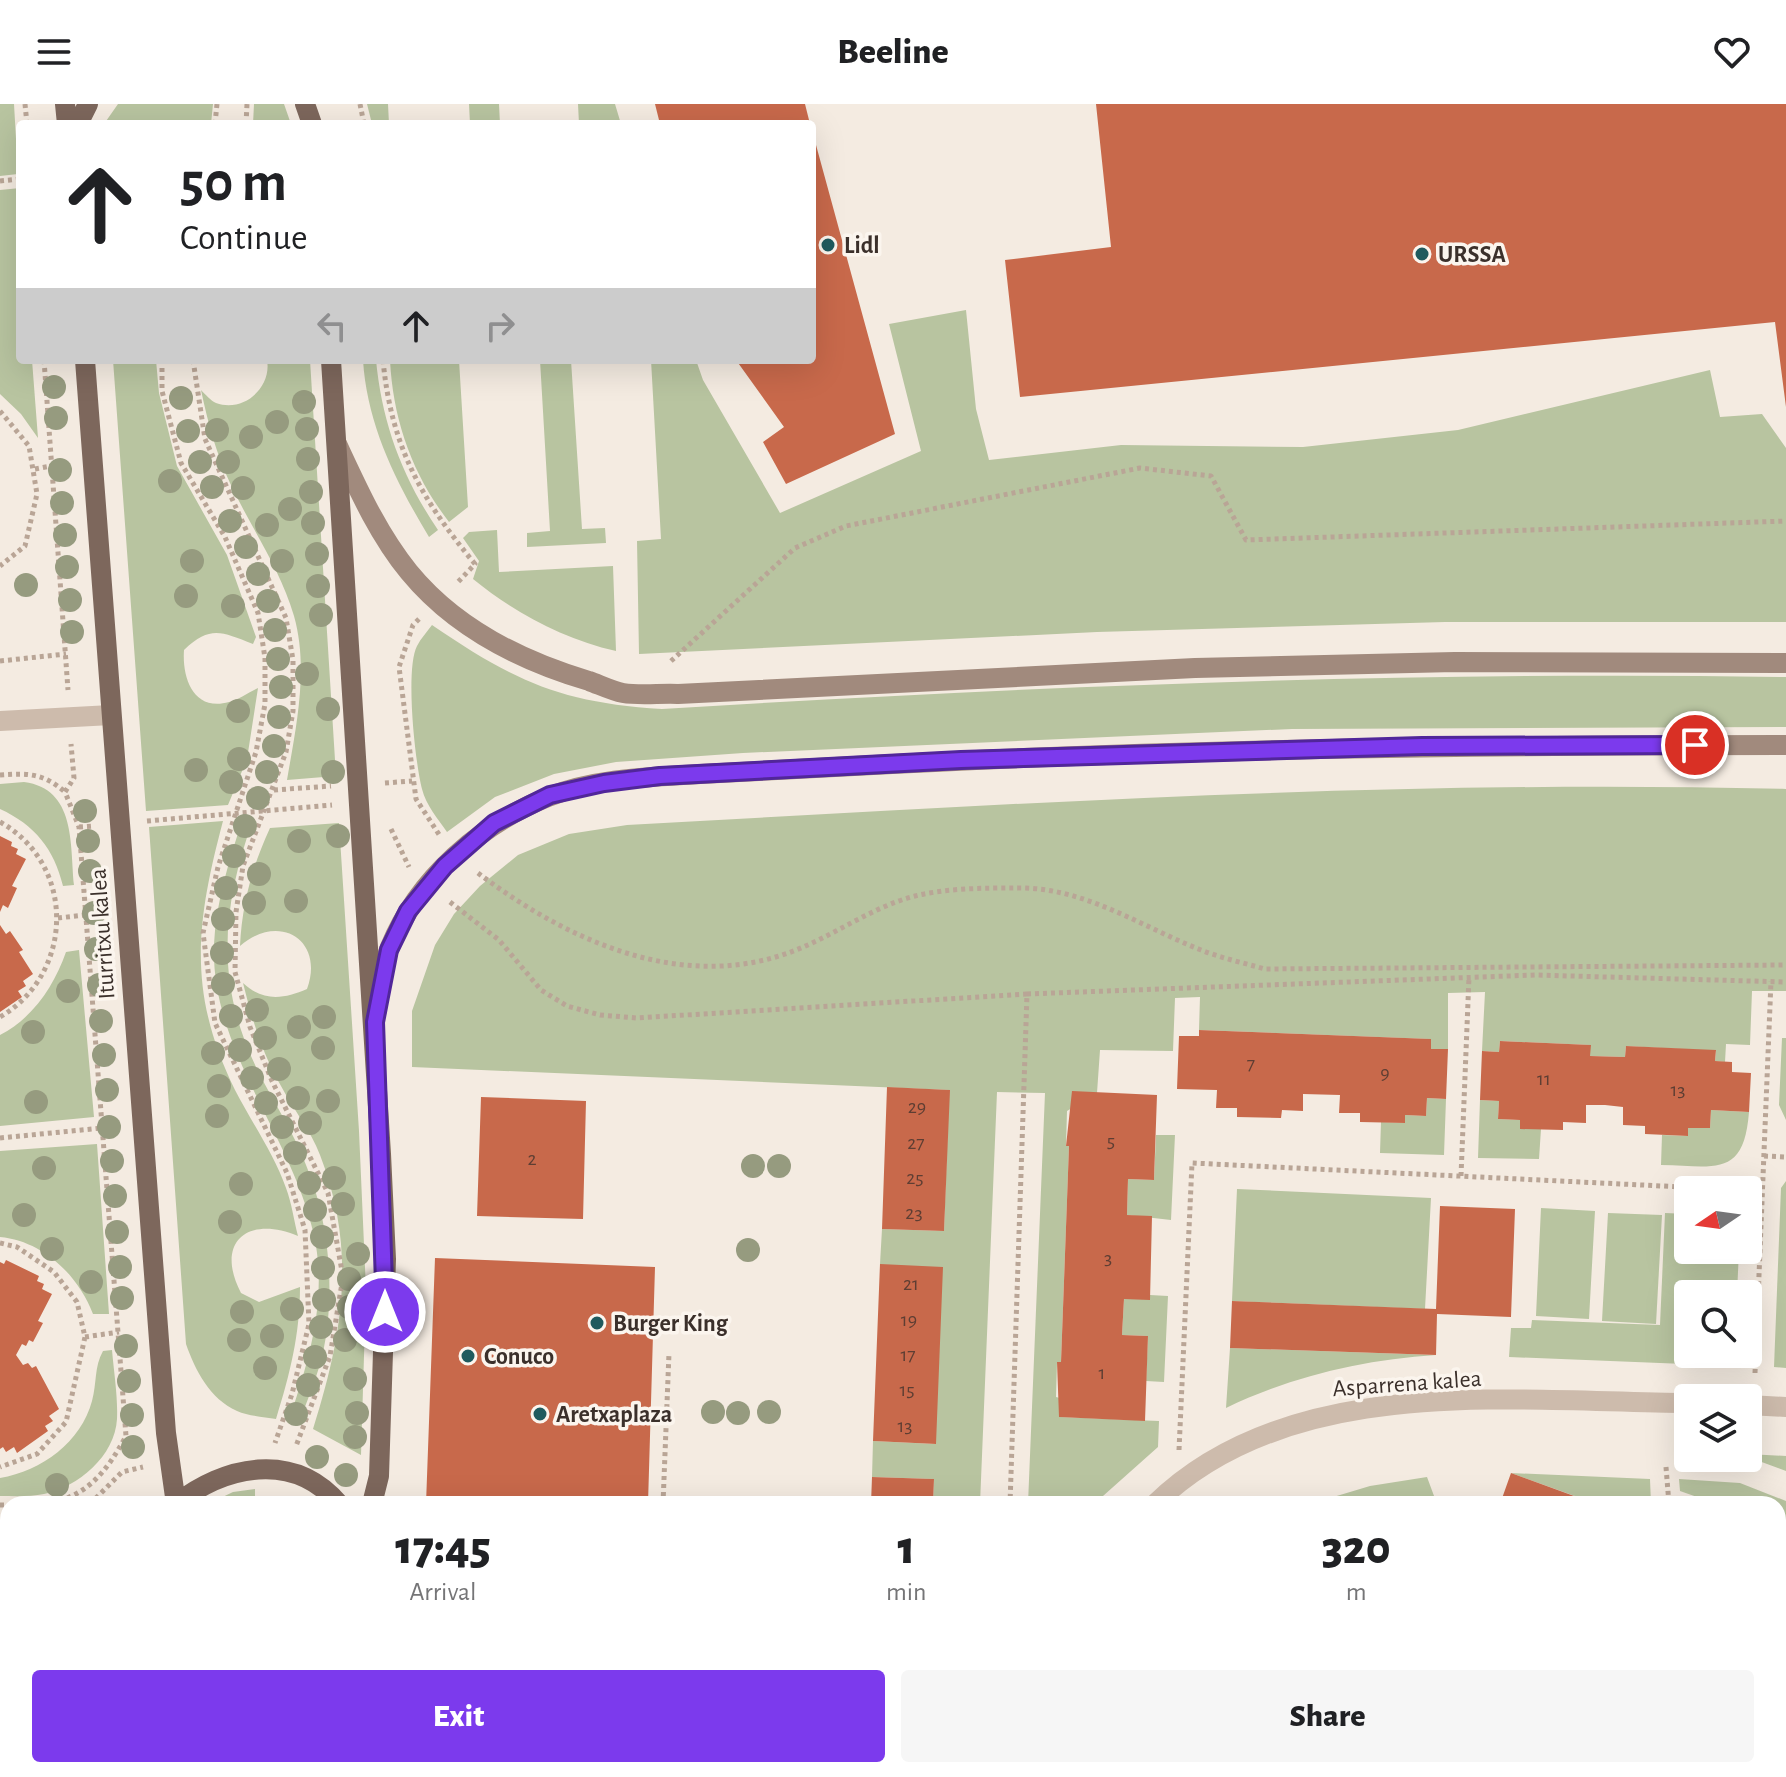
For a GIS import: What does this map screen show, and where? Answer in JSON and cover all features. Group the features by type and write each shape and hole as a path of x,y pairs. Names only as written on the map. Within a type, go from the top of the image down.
{"main road":[{"name":"Iturritxu kalea","path":"85,364 168,1462 174,1496"},
{"path":"331,364 375,1022 386,1274 379,1476 374,1496"},
{"path":"337,444 362,498 387,540 410,572 437,601 492,643 555,671 623,693 678,694 1195,668 1455,662 1786,663"},
{"path":"375,1022 389,950 408,911 428,885 494,823 550,795 604,783 660,776 1208,750 1453,745 1786,745"},
{"path":"186,1496 203,1483 235,1471 269,1469 314,1483 329,1496"}],"street":[{"path":"0,721 111,715"},
{"name":"Asparrena kalea","path":"1165,1496 1201,1468 1253,1439 1328,1414 1398,1405 1471,1402 1674,1403"},
{"path":"1762,1406 1786,1407"}],"path":[{"path":"44,364 74,778 65,792"},
{"path":"162,364 162,391 181,463 225,537 258,613 265,658 265,704 256,752 203,933 215,1023 287,1173 305,1230 309,1324 269,1469"},
{"path":"194,364 205,439 286,618 293,660 293,711 286,752 243,866 236,912 235,972 250,1027 272,1081 328,1193 343,1277 330,1356 298,1436 291,1474"},
{"path":"0,411 29,446 37,494 25,546 0,566"},
{"path":"35,469 51,466"},
{"path":"671,661 795,548 846,526 1140,468 1211,476 1246,540 1786,521"},
{"path":"0,661 66,654"},
{"path":"0,775 40,775 65,792 79,827 126,1436 109,1469 73,1496"},
{"path":"79,827 383,799 387,819 406,864 499,940 541,990 567,1006 600,1015 637,1018 1027,994 1535,975 1786,982"},
{"path":"0,822 26,841 39,857 56,896 58,918 56,943 47,968 33,990 0,1017"},
{"path":"478,873 519,904 570,932 610,949 657,962 709,965 766,959 788,953 915,896 1022,887 1101,906 1201,950 1265,969 1786,965"},
{"path":"58,918 85,915"},
{"path":"1461,1176 1469,977"},
{"path":"1762,1191 1771,981"},
{"path":"1010,1496 1027,994"},
{"path":"0,1138 103,1128"},
{"path":"1764,1156 1786,1157"},
{"path":"1179,1451 1192,1163 1674,1186"},
{"path":"0,1243 17,1247 54,1272 77,1302 85,1337 66,1422 37,1454 0,1467"},
{"path":"1755,1373 1759,1264"},
{"path":"85,1337 119,1332"},
{"path":"663,1496 669,1353"},
{"path":"98,1496 122,1472 168,1462"},
{"path":"1666,1467 1668,1496"},
{"path":"86,1489 88,1496"}],"green space":[{"path":"0,104 14,104 16,174 0,176"},
{"path":"118,104 213,104 211,120 107,120"},
{"path":"254,104 284,104 290,120 253,120"},
{"path":"367,104 388,104 389,120 371,120"},
{"path":"469,104 499,104 500,120 470,120"},
{"path":"578,104 615,104 620,120 579,120"},
{"path":"16,188 16,364 32,364 38,438 21,414 0,394 0,190"},
{"path":"966,310 976,409 989,460 1121,445 1303,447 1458,430 1710,370 1720,417 1762,414 1786,448 1786,622 1445,622 1097,632 639,654 637,541 661,539 651,364 697,364 703,380 780,513 921,451 889,324"},
{"path":"113,364 156,364 159,393 177,466 227,555 256,637 253,644 224,634 209,634 184,650 188,681 198,697 206,702 229,702 258,688 247,759 228,805 146,811"},
{"path":"267,364 310,364 336,776 287,780 301,677 294,616 273,565 225,472 201,390 216,403 226,405 246,401 260,388"},
{"path":"364,364 377,364 383,406 396,449 414,490 438,530 429,537 385,452"},
{"path":"390,364 459,364 468,507 449,522 425,485 407,446"},
{"path":"540,364 571,364 582,529 605,528 606,543 527,547 527,533 550,531"},
{"path":"497,530 499,572 613,566 616,651 540,623 473,579 479,561 463,538 469,532"},
{"path":"432,625 488,661 540,686 595,701 662,709 943,693 1364,678 1786,677 1786,727 1292,729 743,753 616,762 554,774 495,797 447,832 429,806 422,789 412,716 413,658"},
{"path":"24,782 41,787 53,795 62,807 70,836 74,885 63,886 54,861 41,840 23,823 0,809 0,784"},
{"path":"1496,787 1786,789 1786,991 1752,991 1750,1045 1726,1044 1725,1062 1715,1061 1716,1051 1626,1046 1625,1057 1590,1056 1590,1045 1500,1041 1499,1052 1482,1051 1485,992 1448,993 1448,1049 1431,1049 1430,1039 1199,1030 1200,997 1175,998 1173,1051 1100,1050 1097,1093 1067,1111 1066,1146 1069,1146 1061,1362 1057,1363 1056,1397 1060,1398 1060,1417 1159,1421 1158,1447 1103,1496 1028,1496 1045,1093 997,1092 980,1496 933,1496 934,1479 872,1477 873,1441 935,1444 880,1264 882,1229 944,1231 949,1090 412,1067 412,1011 435,945 454,914 480,886 518,855 569,834 627,825 1206,795"},
{"path":"253,820 234,885 229,916 229,978 245,1041 296,1141 314,1187 321,1210 328,1260 326,1334 320,1366 298,1426 288,1423 308,1358 317,1314 316,1246 292,1170 240,1060 216,984 214,944 220,897 242,821"},
{"path":"223,821 202,925 203,989 220,1054 235,1090 281,1175 298,1236 280,1230 251,1231 241,1237 234,1247 232,1259 241,1293 259,1302 300,1287 293,1354 276,1419 241,1413 227,1406 211,1391 199,1373 186,1344 149,827"},
{"path":"339,823 366,1290 361,1455 313,1429 338,1326 342,1292 339,1225 332,1190 320,1155 268,1061 243,983 258,993 274,997 307,989 310,957 295,936 283,932 269,931 240,946 249,886 270,828"},
{"path":"79,950 94,1117 0,1126 0,1035 23,1020 41,1000 66,952"},
{"path":"1782,1038 1786,1038 1786,1120 1779,1105"},
{"path":"1427,1098 1446,1099 1444,1155 1380,1153 1381,1122 1404,1123 1405,1115 1426,1116"},
{"path":"1480,1100 1499,1101 1498,1119 1520,1120 1520,1129 1541,1129 1539,1159 1478,1158"},
{"path":"1711,1110 1749,1112 1741,1148 1733,1158 1711,1166 1661,1165 1662,1135 1687,1136 1688,1128 1710,1128"},
{"path":"1156,1135 1175,1135 1171,1220 1127,1215 1128,1179 1154,1180"},
{"path":"97,1144 109,1314 93,1314 78,1286 57,1262 31,1245 0,1237 0,1151"},
{"path":"1786,1181 1786,1368 1774,1367 1781,1188"},
{"path":"1237,1189 1431,1198 1425,1309 1232,1301"},
{"path":"1541,1208 1595,1211 1589,1319 1536,1316"},
{"path":"1608,1213 1662,1215 1656,1324 1602,1321"},
{"path":"1665,1213 1674,1213 1674,1264 1738,1264 1738,1280 1674,1280 1674,1364 1509,1357 1511,1328 1531,1328 1532,1320 1660,1325"},
{"path":"1168,1296 1164,1382 1146,1381 1148,1336 1122,1335 1124,1299"},
{"path":"1230,1348 1436,1355 1328,1371 1226,1408"},
{"path":"112,1350 117,1419 115,1433 102,1457 82,1477 57,1490 33,1496 0,1496 0,1478 31,1469 45,1461 69,1442 79,1429 92,1401 100,1357 103,1351"},
{"path":"1762,1455 1786,1456 1786,1471 1762,1462"},
{"path":"1511,1473 1650,1479 1651,1496 1575,1496"},
{"path":"1427,1477 1434,1496 1337,1496 1370,1486"},
{"path":"1679,1479 1740,1483 1773,1496 1694,1496 1680,1491"},
{"path":"255,1489 255,1496 225,1496"}],"building":[{"path":"655,104 805,104 809,120 659,120"},
{"name":"URSSA","path":"1096,104 1786,104 1786,407 1775,322 1020,397 1005,260 1111,247"},
{"name":"Lidl","path":"816,145 895,434 786,484 763,442 784,427 739,364 816,364"},
{"path":"0,836 12,842 11,846 18,849 16,854 26,859 12,886 17,888 8,908 3,905 0,912"},
{"path":"0,925 6,934 10,931 23,950 19,952 33,974 23,981 26,986 18,991 22,997 0,1012"},
{"path":"1199,1030 1431,1039 1431,1049 1448,1049 1446,1099 1427,1098 1426,1116 1405,1115 1405,1123 1360,1122 1360,1113 1339,1113 1340,1095 1303,1094 1303,1111 1282,1110 1281,1118 1237,1117 1237,1108 1216,1108 1217,1090 1177,1089 1179,1036 1199,1036"},
{"path":"1500,1041 1591,1045 1590,1056 1625,1057 1626,1046 1716,1050 1715,1061 1732,1062 1732,1072 1751,1073 1749,1112 1711,1110 1710,1128 1688,1128 1688,1136 1645,1134 1645,1126 1623,1125 1623,1107 1605,1105 1586,1105 1586,1123 1563,1122 1563,1130 1520,1129 1520,1120 1498,1119 1499,1101 1480,1100 1482,1051 1499,1052"},
{"path":"887,1087 950,1090 944,1231 882,1229"},
{"path":"1072,1091 1157,1095 1154,1180 1128,1179 1127,1215 1152,1216 1150,1300 1124,1299 1122,1335 1148,1336 1145,1421 1059,1417 1057,1362 1061,1362 1069,1146 1066,1146"},
{"path":"481,1097 586,1101 583,1219 477,1216"},
{"path":"1440,1206 1515,1209 1511,1317 1437,1314 1436,1355 1230,1348 1232,1301 1436,1309"},
{"name":"Aretxaplaza","path":"435,1258 655,1267 648,1496 426,1496"},
{"path":"6,1260 39,1276 37,1281 44,1284 42,1289 52,1294 38,1321 43,1323 33,1342 29,1340 26,1346 22,1344 16,1355 23,1365 36,1366 59,1409 49,1416 53,1421 45,1426 48,1431 17,1453 14,1447 6,1452 3,1447 0,1449 0,1262 4,1264"},
{"path":"880,1264 943,1267 936,1444 873,1441"},
{"path":"1511,1473 1574,1496 1503,1496"},
{"path":"872,1477 934,1479 933,1496 871,1496"}],"place":[{"name":"Lidl","path":"828,245"},
{"name":"URSSA","path":"1422,254"},
{"name":"Burger King","path":"597,1323"},
{"name":"Conuco","path":"468,1356"},
{"name":"Aretxaplaza","path":"540,1414"}],"route":[{"path":"385,1312 386,1259 375,1022 389,950 408,911 445,866 494,823 550,795 604,783 660,776 961,760 1208,750 1695,745"}]}
